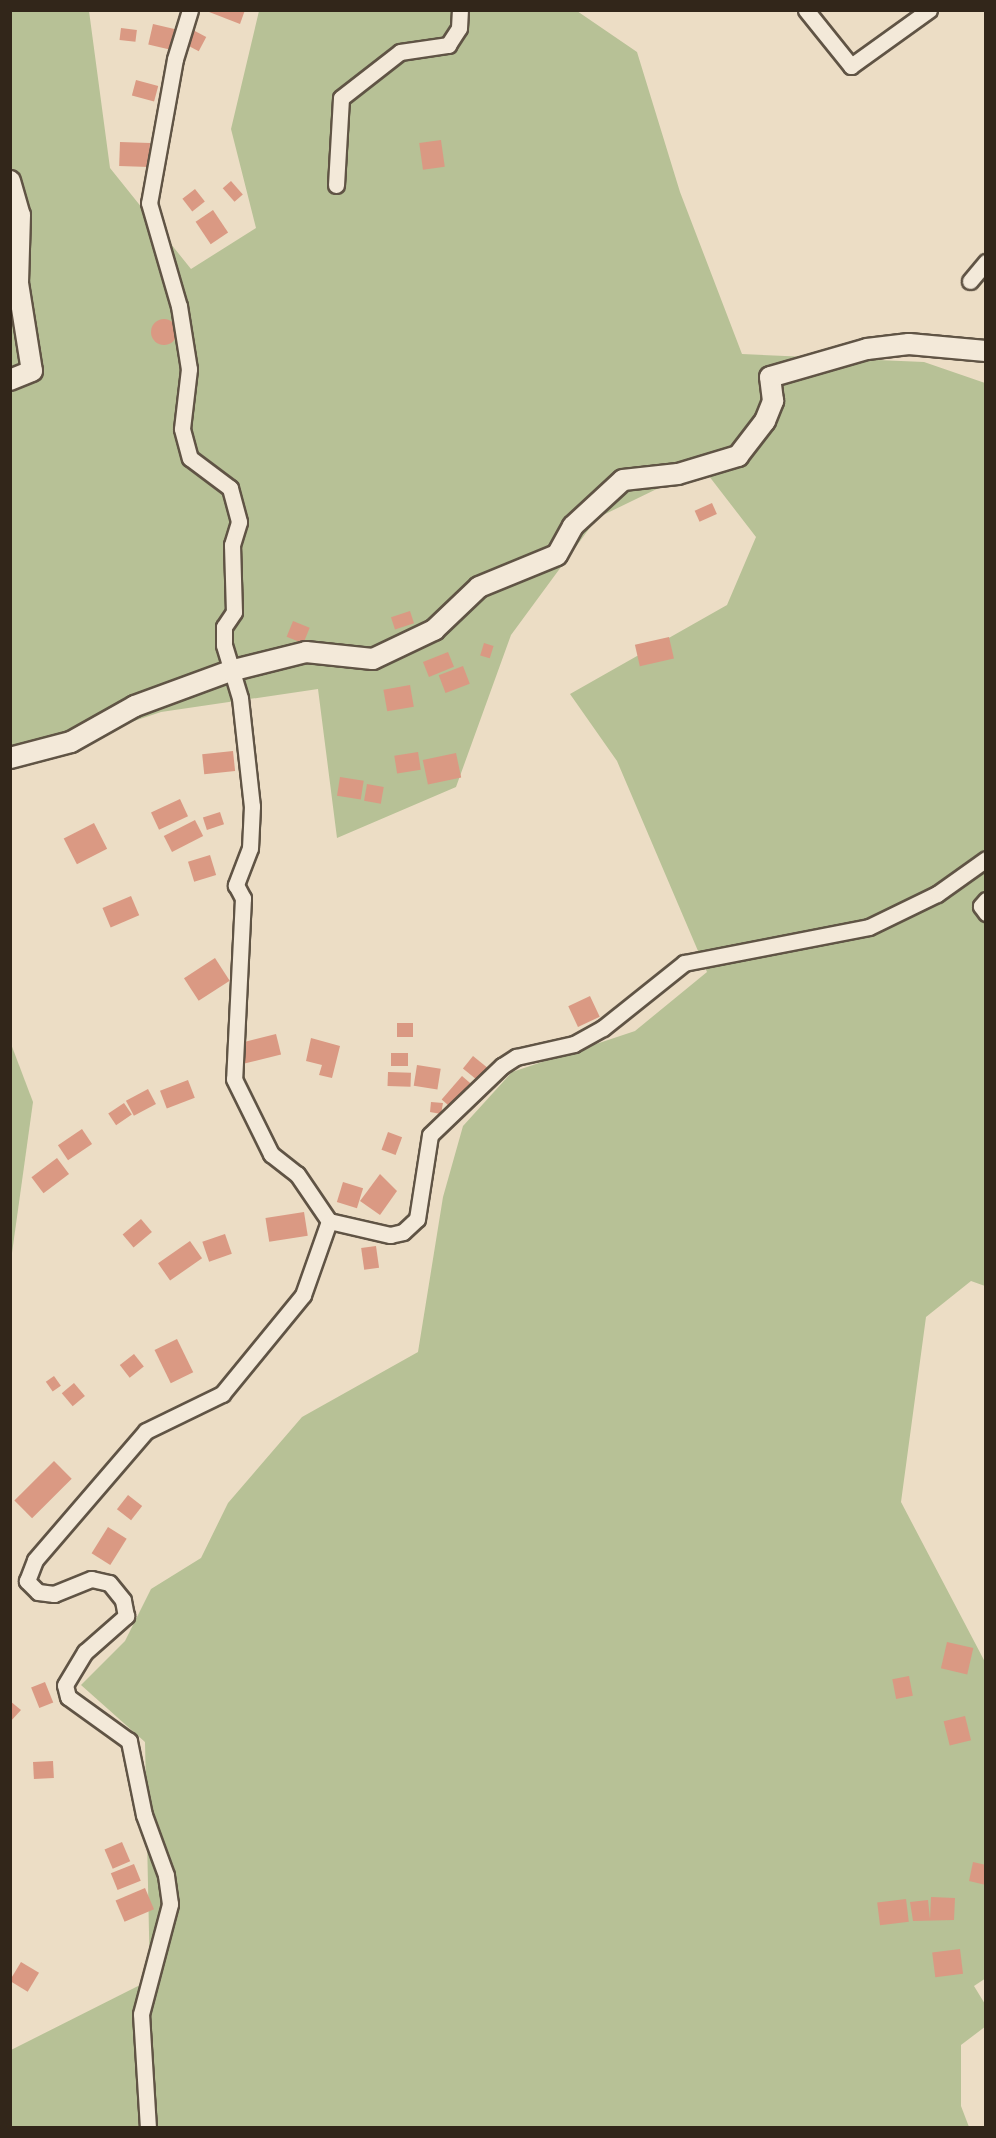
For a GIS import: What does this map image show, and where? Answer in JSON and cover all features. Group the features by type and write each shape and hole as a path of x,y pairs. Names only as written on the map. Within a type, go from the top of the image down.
{"street":[{"path":"190,10 175,59 149,203 179,306 189,369 185,439 190,458 230,488 239,522 232,546 234,612 224,627 230,671 240,698 252,786 250,848 236,885 243,898 234,1079 271,1154 297,1174 329,1221 403,1233 417,1219 430,1135 437,1127 516,1057 574,1044 684,963 869,927 937,894 986,859"},
{"path":"336,185 340,98 400,52 448,45 459,28 460,10"},
{"path":"806,10 851,66 928,10"},
{"path":"10,181 20,215 18,283 32,371 10,380"},
{"path":"970,281 986,262"},
{"path":"10,758 71,742 135,706 230,671 306,652 373,659 434,630 478,587 557,555 573,526 622,480 678,474 738,456 765,421 773,401 770,377 867,349 909,344 986,351"},
{"path":"986,900 981,906 986,913"},
{"path":"148,2127 141,2014 170,1904 166,1875 144,1815 129,1741 68,1697 65,1685 85,1652 126,1616 123,1600 109,1583 91,1578 45,1595 31,1587 27,1574 146,1431 222,1394 303,1295 329,1221"}],"green space":[{"path":"11,11 89,11 110,168 191,269 256,228 231,129 259,11 577,11 637,52 680,192 742,354 924,362 985,383 985,1286 971,1281 926,1317 901,1502 985,1662 986,1978 974,1986 985,2004 986,2026 961,2045 961,2106 969,2127 11,2128 11,2050 150,1980 145,1742 81,1685 125,1641 151,1589 201,1558 228,1503 302,1417 418,1352 443,1197 463,1126 512,1072 635,1031 707,972 617,761 570,694 727,605 756,537 702,467 597,518 511,635 456,787 337,838 318,689 161,712 11,762"},
{"path":"11,1044 33,1102 11,1260"}],"building":[{"path":"204,10 245,10 240,24"},
{"path":"153,24 175,29 171,50 148,44"},
{"path":"121,28 137,30 135,42 120,40"},
{"path":"193,30 206,37 199,51 185,44"},
{"path":"136,80 158,86 154,101 132,95"},
{"path":"441,140 445,167 423,170 419,143"},
{"path":"120,142 150,143 149,167 119,166"},
{"path":"231,181 243,195 235,202 223,188"},
{"path":"195,189 205,202 192,211 182,199"},
{"path":"213,210 228,232 211,244 196,222"},
{"path":"164,319 173,323 177,332 173,341 164,345 155,341 151,332 155,323"},
{"path":"712,503 717,514 700,522 695,511"},
{"path":"410,611 414,623 395,630 391,617"},
{"path":"293,621 310,628 303,644 287,637"},
{"path":"669,637 674,658 640,666 635,645"},
{"path":"484,643 494,646 490,658 480,655"},
{"path":"448,652 454,667 429,677 423,662"},
{"path":"463,666 470,684 446,693 439,675"},
{"path":"410,685 414,707 387,711 383,690"},
{"path":"233,751 235,771 204,774 202,754"},
{"path":"418,752 421,770 397,774 394,756"},
{"path":"456,753 461,777 428,785 423,760"},
{"path":"340,777 364,781 361,800 337,796"},
{"path":"367,784 384,787 381,804 364,801"},
{"path":"180,799 188,816 159,830 151,813"},
{"path":"220,812 224,824 207,830 203,818"},
{"path":"195,820 203,836 172,852 164,836"},
{"path":"94,823 107,849 77,864 64,838"},
{"path":"210,855 216,875 194,882 188,862"},
{"path":"131,896 139,915 111,927 102,908"},
{"path":"215,958 230,981 199,1001 184,978"},
{"path":"590,996 600,1017 578,1027 568,1006"},
{"path":"397,1023 413,1023 413,1037 397,1037"},
{"path":"276,1034 281,1054 242,1064 237,1044"},
{"path":"311,1038 340,1046 332,1078 319,1075 322,1065 306,1061"},
{"path":"391,1053 408,1053 408,1066 391,1066"},
{"path":"473,1056 489,1069 479,1082 463,1068"},
{"path":"417,1065 441,1069 437,1089 414,1086"},
{"path":"388,1072 411,1073 410,1087 388,1086"},
{"path":"462,1076 476,1088 455,1111 442,1099"},
{"path":"188,1080 195,1098 167,1108 160,1091"},
{"path":"148,1089 156,1104 134,1116 126,1101"},
{"path":"431,1102 443,1103 441,1114 430,1112"},
{"path":"124,1103 132,1115 116,1125 108,1114"},
{"path":"82,1129 92,1144 68,1160 58,1145"},
{"path":"388,1132 402,1137 396,1155 382,1150"},
{"path":"57,1158 69,1174 43,1193 31,1177"},
{"path":"380,1174 397,1191 380,1215 360,1201"},
{"path":"343,1182 363,1188 357,1208 337,1202"},
{"path":"304,1212 308,1236 269,1242 265,1218"},
{"path":"141,1219 152,1232 134,1247 123,1234"},
{"path":"225,1234 232,1254 209,1262 202,1242"},
{"path":"190,1241 202,1258 170,1281 158,1263"},
{"path":"376,1246 379,1268 364,1270 361,1248"},
{"path":"177,1339 193,1372 171,1383 155,1350"},
{"path":"134,1354 144,1367 130,1378 120,1365"},
{"path":"54,1376 61,1386 53,1392 46,1382"},
{"path":"74,1383 85,1396 73,1406 62,1393"},
{"path":"54,1461 72,1479 32,1518 14,1501"},
{"path":"128,1495 142,1506 131,1520 117,1509"},
{"path":"108,1527 127,1539 110,1565 92,1553"},
{"path":"947,1642 973,1648 967,1674 941,1668"},
{"path":"909,1676 913,1696 896,1699 892,1679"},
{"path":"45,1682 53,1702 39,1708 31,1688"},
{"path":"10,1701 21,1710 10,1722"},
{"path":"965,1716 971,1740 950,1746 944,1721"},
{"path":"53,1761 54,1778 34,1779 33,1762"},
{"path":"122,1842 130,1861 113,1869 105,1849"},
{"path":"973,1862 986,1865 986,1885 969,1881"},
{"path":"134,1864 141,1881 118,1890 111,1873"},
{"path":"145,1888 154,1909 125,1922 116,1901"},
{"path":"931,1897 955,1898 954,1920 913,1921 910,1902 928,1900 930,1919"},
{"path":"906,1899 909,1922 880,1925 877,1903"},
{"path":"960,1949 963,1974 935,1977 932,1952"},
{"path":"21,1962 39,1973 28,1992 10,1981"}]}
